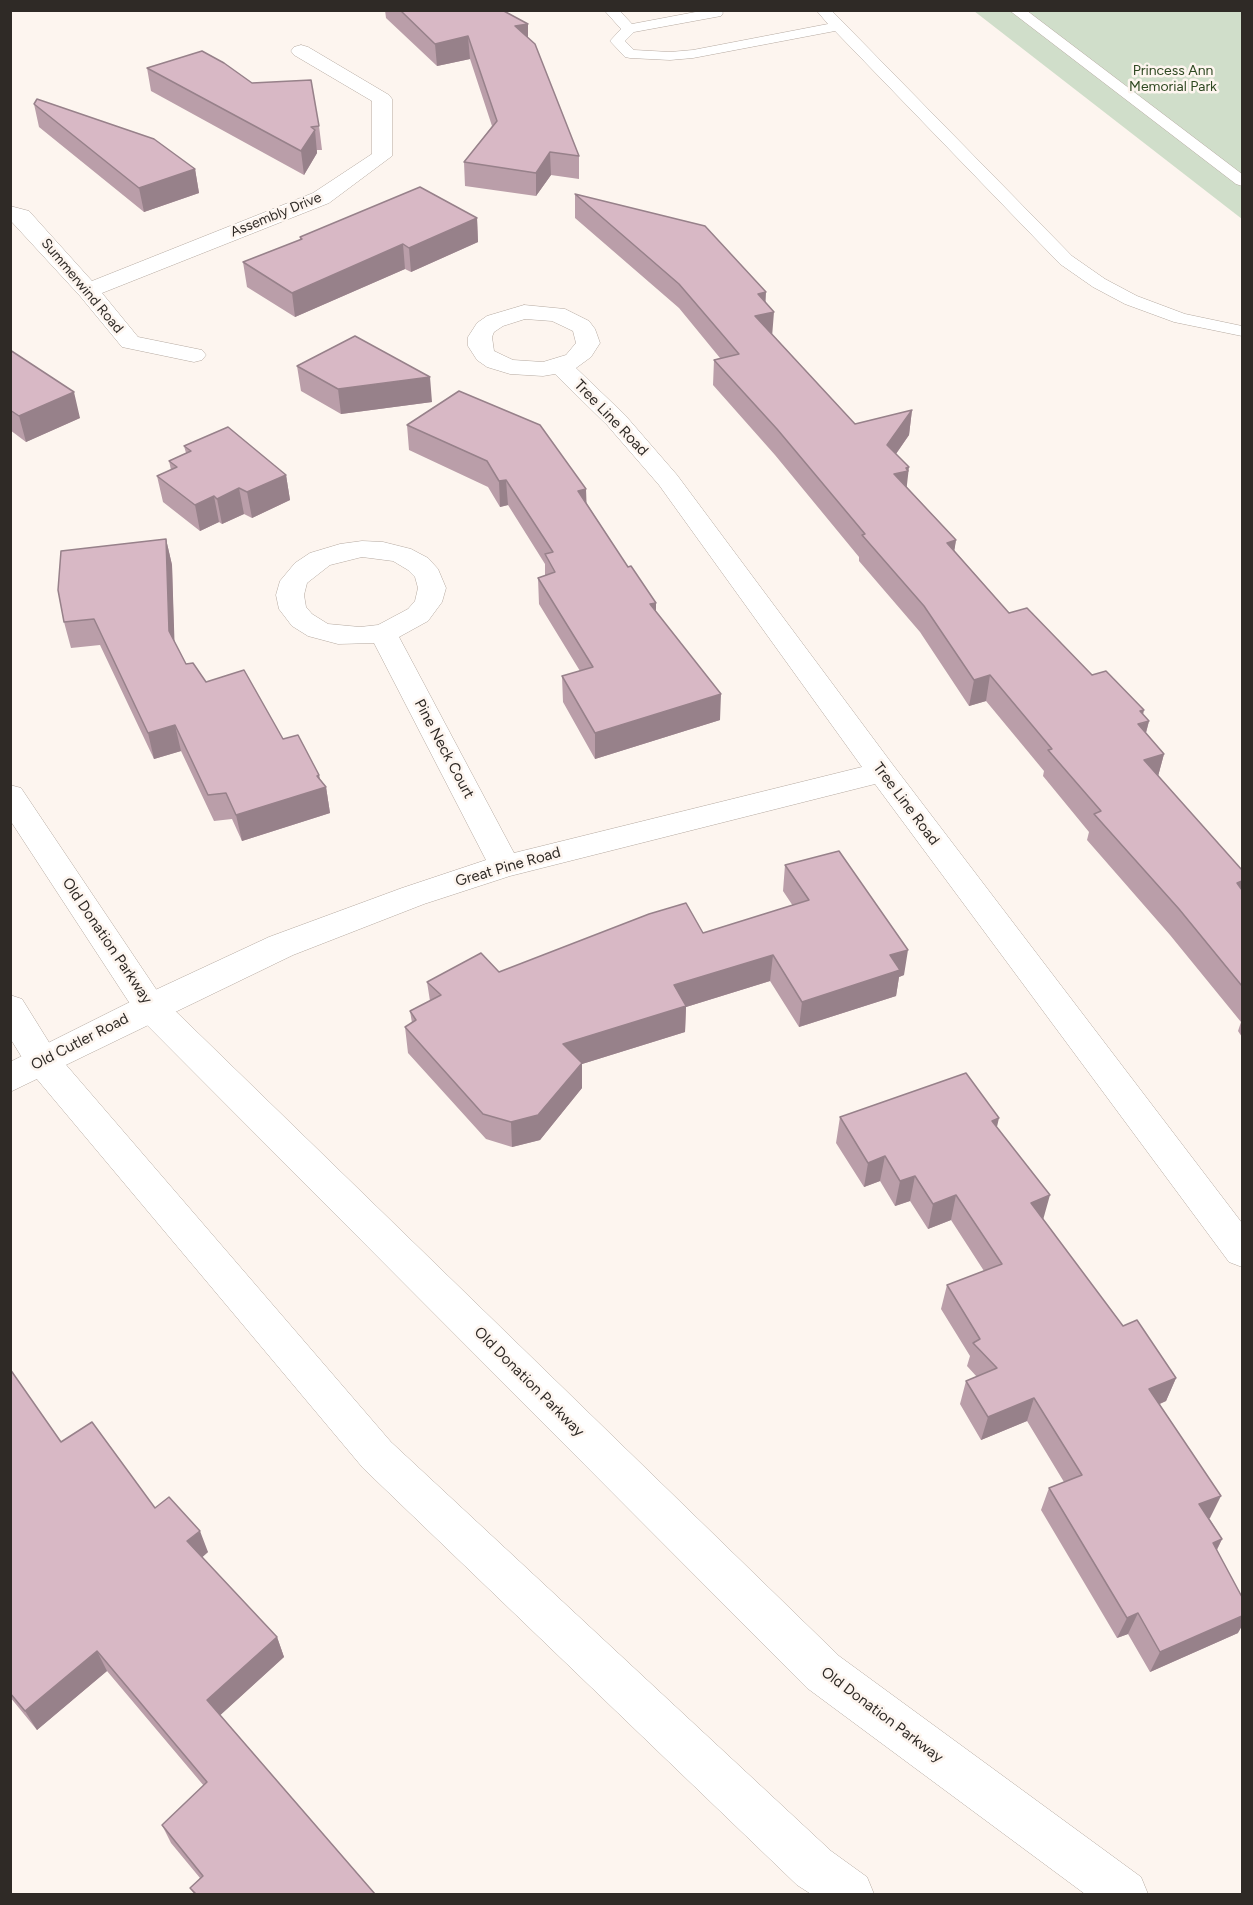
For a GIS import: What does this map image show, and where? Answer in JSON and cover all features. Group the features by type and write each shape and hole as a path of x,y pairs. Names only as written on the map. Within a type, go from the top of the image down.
{"street":[{"name":"Assembly Drive","path":"88,291 321,198 382,156 382,99 301,51"},
{"name":"Summerwind Road","path":"10,212 21,216 130,342 194,355"},
{"name":"Tree Line Road","path":"560,366 616,420 668,480 882,772 1242,1251"},
{"path":"362,549 393,553 418,564 428,575 432,588 428,602 418,615 403,625 383,633 360,636 338,635 318,630 302,620 292,609 290,595 294,582 305,569 320,559 340,552 362,549"},
{"name":"Pine Neck Court","path":"383,633 505,866"},
{"name":"Great Pine Road","path":"150,1007 281,946 413,896 505,866 882,772"},
{"name":"Old Donation Parkway","path":"10,795 150,1007 823,1672 1125,1894"},
{"name":"Old Cutler Road","path":"27,1070 150,1007"},
{"path":"10,1008 27,1070 377,1455 814,1868 850,1894"}],"lane":[{"path":"611,10 629,29"},
{"path":"714,10 716,13 629,29 617,41 630,54 670,56 693,54 839,26"},
{"path":"823,10 1066,260 1099,283 1131,300 1180,318 1242,331"},
{"path":"1016,10 1242,181"}],"green space":[{"name":"Princess Ann Memorial Park","path":"974,11 1242,11 1242,219"}],"building":[{"path":"400,10 502,10 528,24 515,26 535,44 579,156 550,152 536,173 464,162 497,121 468,36 435,44"},
{"path":"202,51 252,83 311,80 319,126 311,127 315,130 301,151 147,68"},
{"path":"37,99 154,139 195,169 139,188 34,104"},
{"path":"420,187 477,218 409,248 403,244 292,293 243,262 302,239 300,237"},
{"path":"575,194 705,226 766,292 758,294 774,312 755,316 855,424 912,410 887,445 909,467 906,468 908,471 894,474 956,540 947,543 1009,613 1027,608 1092,675 1106,671 1144,710 1140,711 1149,721 1138,724 1164,754 1144,760 1242,870 1242,881 1237,883 1242,890 1242,986 1179,909 1094,814 1101,811 1048,750 1052,749 990,675 974,680 924,606 862,535 865,534 777,429 714,360 739,354 679,284"},
{"path":"355,336 430,377 338,389 297,366"},
{"path":"10,350 74,392 19,416 10,410"},
{"path":"459,391 540,425 586,489 578,491 628,567 631,566 656,603 650,604 721,694 595,733 562,676 593,667 538,578 555,572 545,554 553,552 506,480 499,481 487,461 407,425"},
{"path":"228,427 286,475 247,492 239,488 217,499 214,496 195,505 157,476 177,467 169,461 191,451 184,446"},
{"path":"166,539 169,631 186,664 193,663 206,682 244,670 283,739 298,735 319,775 317,776 326,787 236,815 226,793 208,795 175,725 148,733 94,619 64,622 58,590 61,551"},
{"path":"839,851 908,950 890,955 900,970 802,1002 773,955 674,985 686,1006 563,1044 582,1063 538,1115 511,1122 483,1114 405,1027 416,1020 410,1011 441,995 427,982 481,953 499,972 649,914 686,903 703,933 809,900 785,865"},
{"path":"966,1073 999,1118 992,1121 1050,1195 1031,1203 1123,1326 1137,1320 1176,1378 1149,1389 1221,1496 1199,1504 1222,1539 1213,1543 1242,1597 1242,1616 1160,1652 1138,1613 1127,1618 1049,1488 1082,1475 1034,1398 988,1417 966,1381 997,1368 973,1343 980,1339 947,1285 1002,1264 956,1195 933,1204 915,1176 900,1181 885,1156 868,1163 840,1117"},
{"path":"10,1369 61,1442 92,1422 155,1508 169,1497 200,1531 187,1541 277,1637 207,1700 375,1894 196,1894 190,1888 203,1876 162,1825 207,1782 97,1651 25,1711 10,1693"}]}
